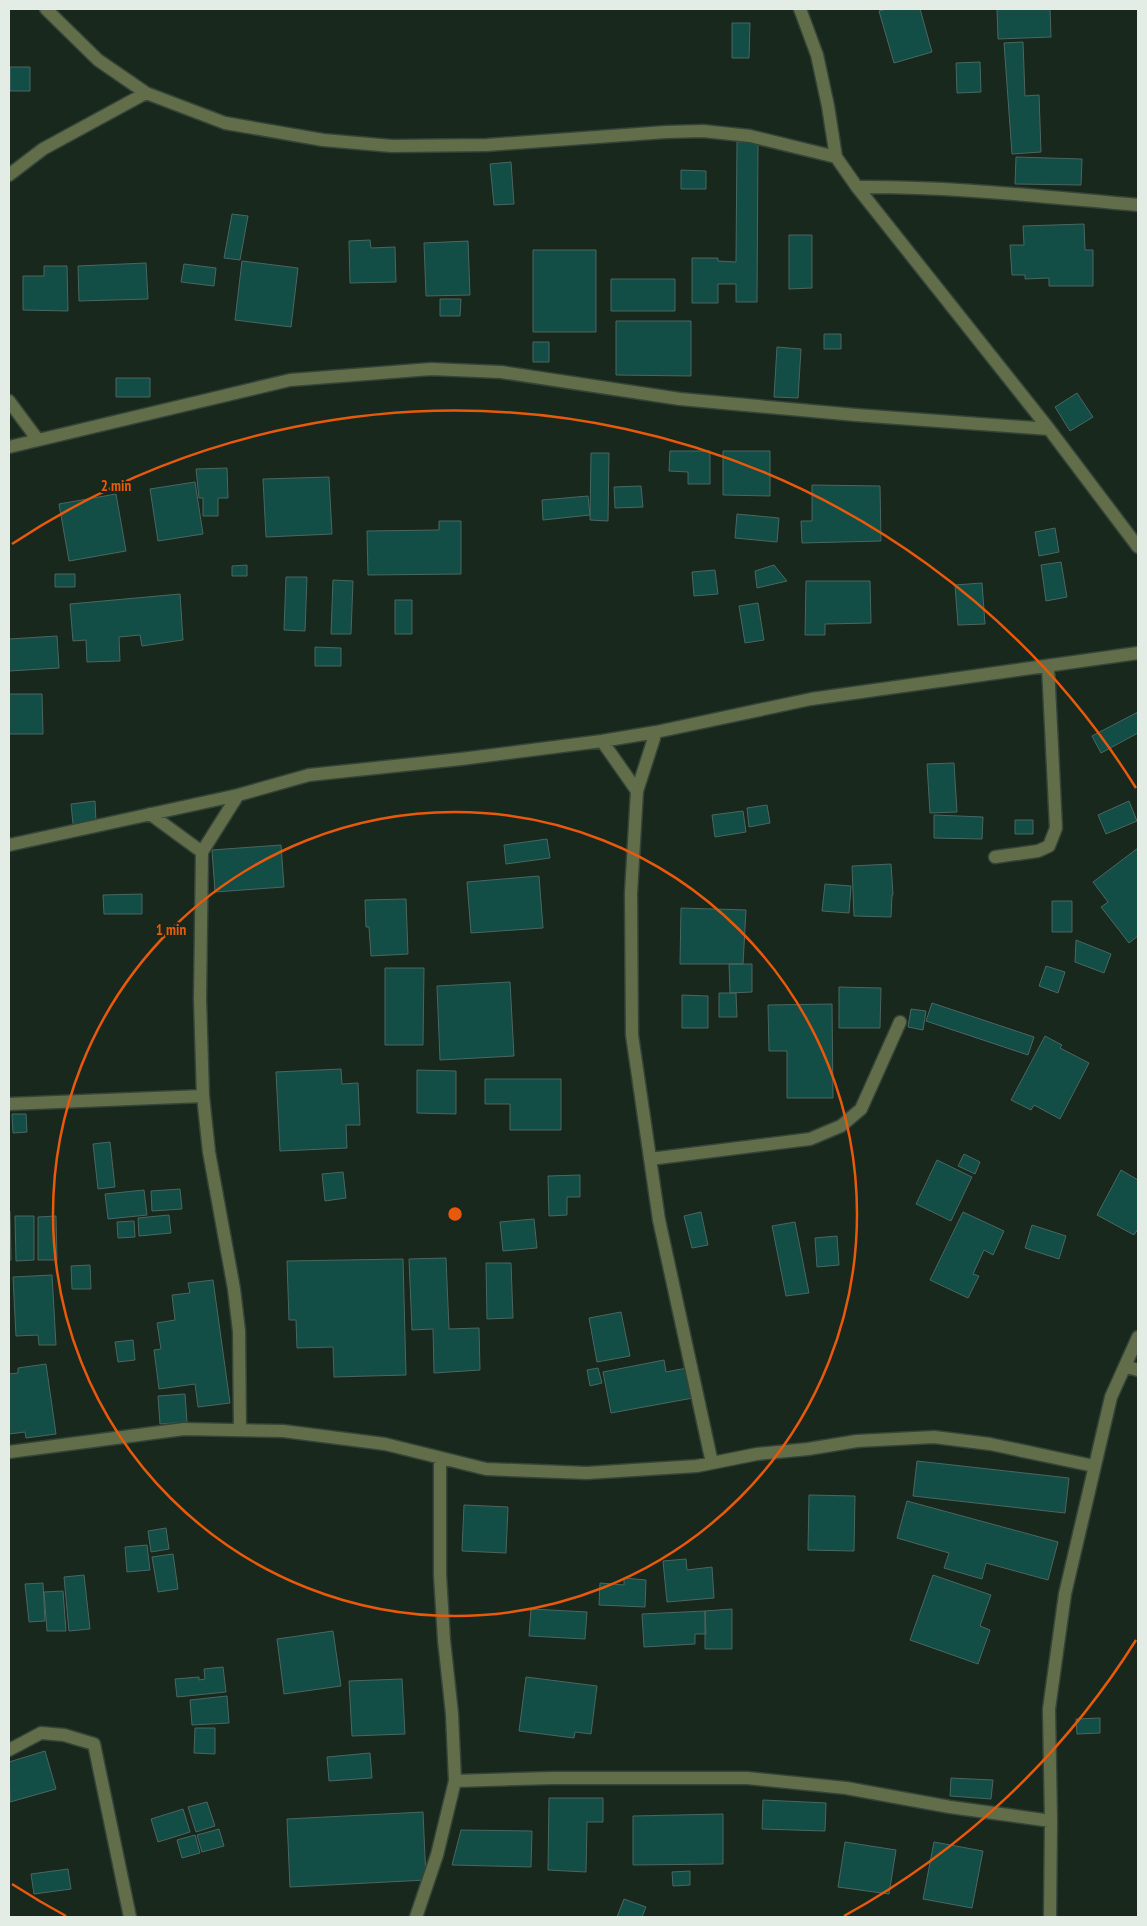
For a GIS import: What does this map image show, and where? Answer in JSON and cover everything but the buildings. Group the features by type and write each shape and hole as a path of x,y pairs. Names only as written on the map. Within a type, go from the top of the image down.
{"street":[{"path":"46,9 98,60 146,94 225,123 323,140 392,146 487,145 703,131 750,136 836,157"},
{"path":"800,9 817,55 836,157 857,188 1049,429 1138,547"},
{"path":"9,175 43,149 146,94"},
{"path":"857,188 901,187 969,191 1138,205"},
{"path":"9,447 290,380 431,369 501,372 690,400 856,415 1049,429"},
{"path":"9,401 38,440"},
{"path":"9,845 238,795 309,775 461,759 602,741 656,732 811,699 1138,653"},
{"path":"995,856 1038,851 1049,846 1056,828 1048,666"},
{"path":"656,732 638,791 631,893 632,1035 659,1220 712,1463"},
{"path":"602,741 638,791"},
{"path":"238,795 202,852 200,999 202,1096 209,1152 234,1289 239,1331 240,1429"},
{"path":"150,814 202,852"},
{"path":"650,1159 810,1139 841,1126 862,1109 900,1022"},
{"path":"9,1104 202,1096"},
{"path":"1050,1917 1049,1709 1065,1594 1111,1397 1138,1336"},
{"path":"1125,1366 1138,1370"},
{"path":"9,1452 184,1429 283,1430 385,1444 486,1470 587,1473 697,1466 757,1454 808,1449 858,1440 934,1437 990,1444 1094,1466"},
{"path":"416,1917 437,1856 455,1781 452,1714 444,1640 440,1575 440,1458"},
{"path":"9,1750 42,1733 64,1735 94,1744 130,1917"},
{"path":"455,1781 552,1778 747,1778 846,1788 1051,1821"}]}
